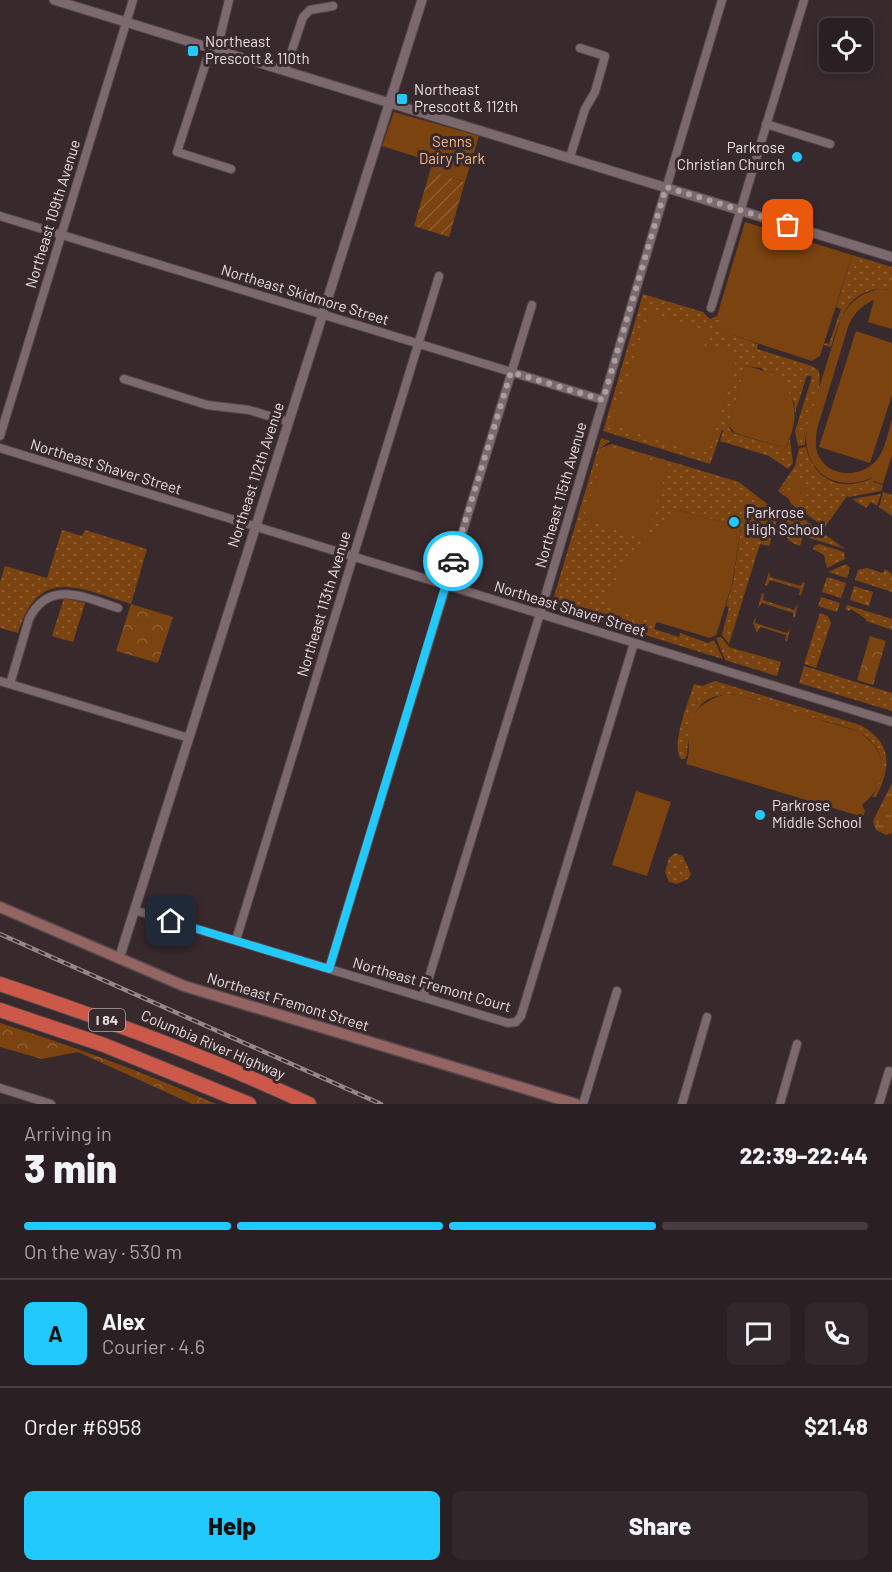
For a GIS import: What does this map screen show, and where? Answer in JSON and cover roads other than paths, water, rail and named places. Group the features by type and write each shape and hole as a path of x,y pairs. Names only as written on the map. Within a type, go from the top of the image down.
{"highway":[{"name":"Columbia River Highway","path":"0,984 157,1038 309,1104"},
{"name":"I 84","path":"0,1010 104,1045 249,1104"}],"main road":[{"name":"Northeast Fremont Street","path":"0,907 195,990 576,1104"}],"street":[{"path":"54,0 892,257"},
{"name":"Northeast 109th Avenue","path":"0,436 133,0"},
{"path":"229,0 219,41 208,56 177,152 231,169"},
{"name":"Northeast 112th Avenue","path":"119,959 422,0"},
{"name":"Northeast 115th Avenue","path":"423,997 540,614 722,0"},
{"path":"711,308 804,0"},
{"path":"285,70 303,17 310,10 333,6"},
{"path":"570,158 585,109 595,92 605,56 580,48"},
{"path":"766,124 830,144"},
{"name":"Northeast Skidmore Street","path":"0,216 603,400"},
{"name":"Northeast 113th Avenue","path":"236,940 439,276"},
{"path":"329,969 532,305"},
{"path":"124,379 207,405 249,410 289,422"},
{"name":"Northeast Shaver Street","path":"0,448 892,722"},
{"path":"10,684 29,619 42,602 54,596 72,594 118,608"},
{"name":"Northeast Fremont Court","path":"134,910 508,1023 516,1022 521,1016 634,643"},
{"path":"0,681 189,738"},
{"path":"583,1104 617,991"},
{"path":"682,1104 707,1017"},
{"path":"780,1104 797,1044"},
{"path":"879,1104 889,1071"},
{"path":"0,1088 51,1104"}],"railway":[{"path":"0,934 381,1104"}],"place":[{"name":"Northeast Prescott & 110th","path":"193,51"},
{"name":"Northeast Prescott & 112th","path":"402,99"},
{"name":"Parkrose Christian Church","path":"797,157"},
{"name":"Parkrose High School","path":"734,522"},
{"name":"Parkrose Middle School","path":"760,815"}],"park label":[{"name":"Senns Dairy Park","path":"452,150"}]}
